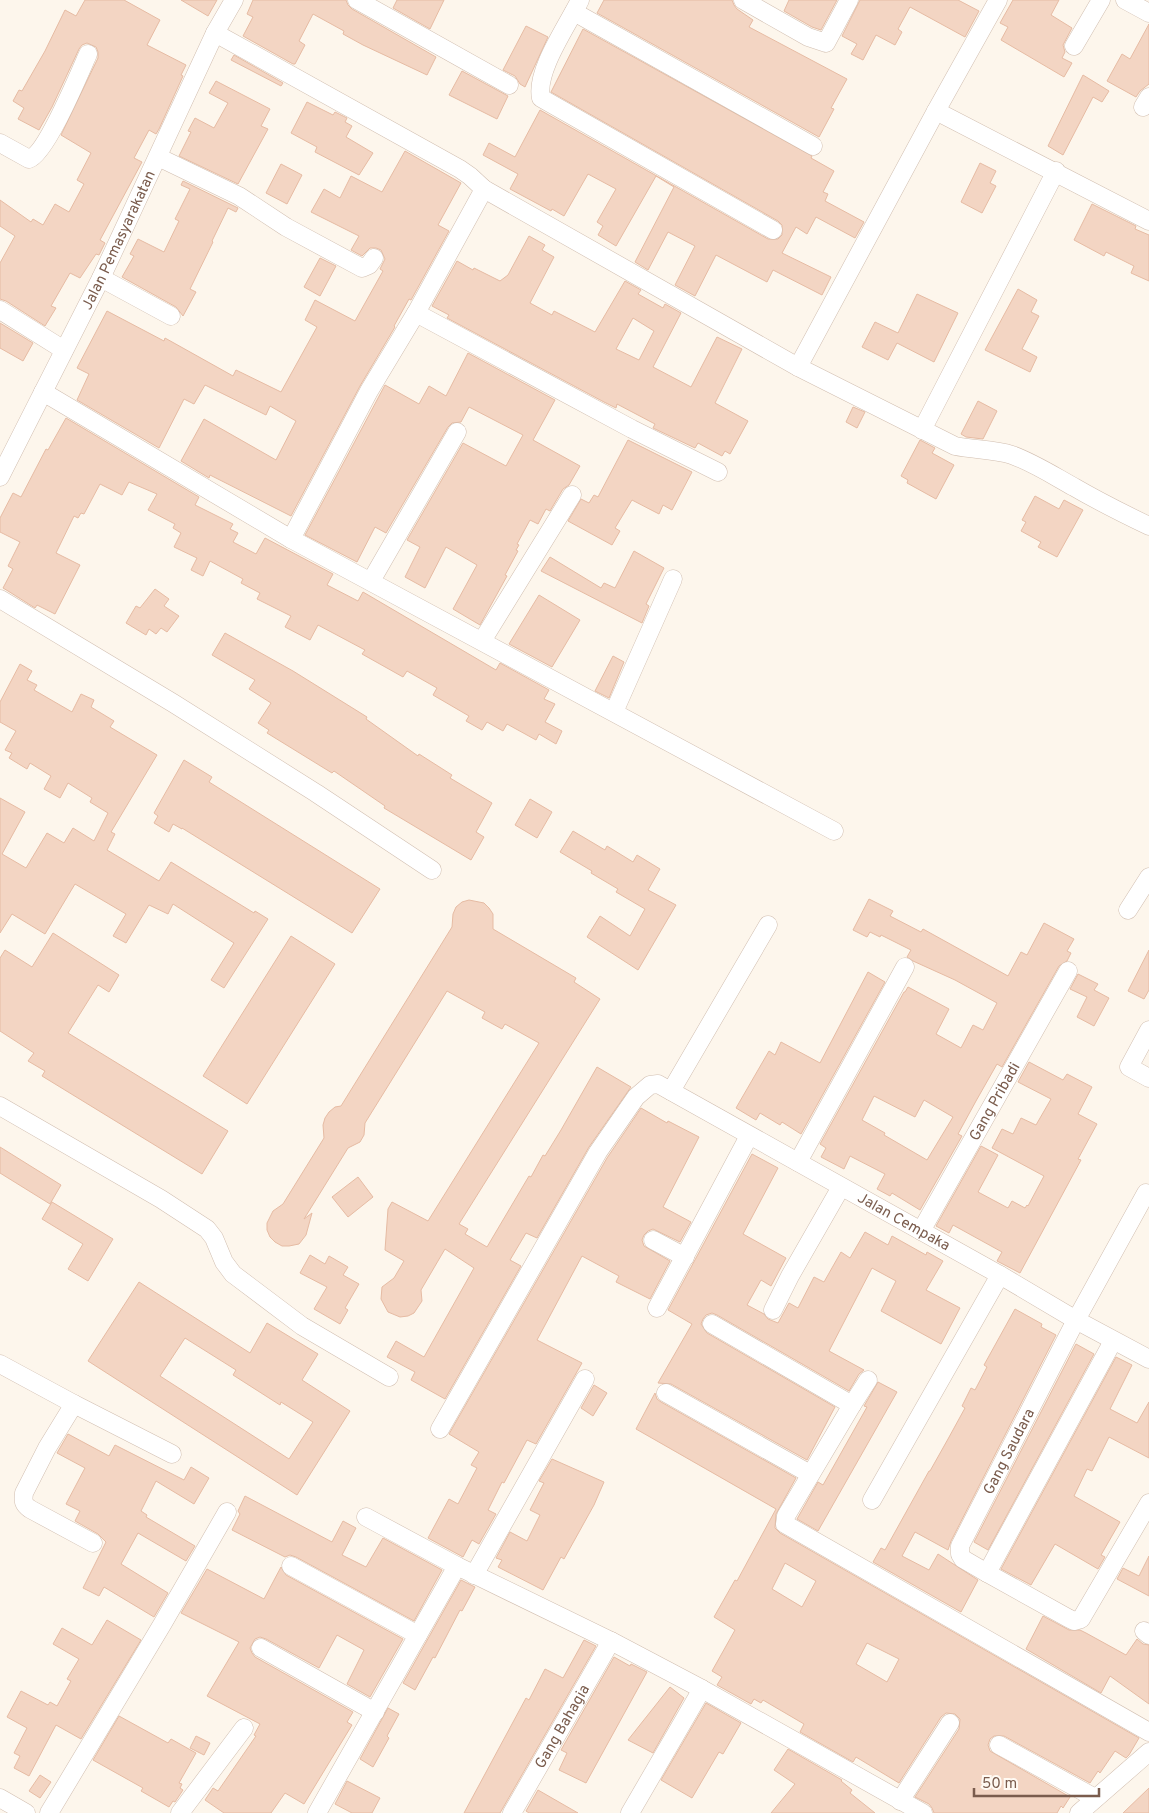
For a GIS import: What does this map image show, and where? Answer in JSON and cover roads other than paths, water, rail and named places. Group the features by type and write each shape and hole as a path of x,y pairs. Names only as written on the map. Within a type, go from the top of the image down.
{"street":[{"name":"Jalan Pemasyarakatan","path":"0,477 101,278 215,33 234,0"},
{"path":"356,0 509,85"},
{"path":"743,0 774,7 808,36 826,43 849,0"},
{"path":"798,367 998,0"},
{"path":"1074,46 1101,0"},
{"path":"1125,0 1149,13"},
{"path":"773,230 541,98 539,88 550,56 577,6 813,146"},
{"path":"215,33 460,169 484,189 798,367 956,446 972,450 999,451 1013,455 1149,526"},
{"path":"0,143 29,159 35,155 53,129 88,54"},
{"path":"936,111 1149,220"},
{"path":"158,156 240,196 286,227 362,268 369,265 374,258"},
{"path":"922,430 1056,171"},
{"path":"291,539 369,391 416,314 484,189"},
{"path":"101,278 171,316"},
{"path":"0,310 64,350"},
{"path":"416,314 632,429 718,472"},
{"path":"43,392 291,539 834,831"},
{"path":"371,581 457,432"},
{"path":"482,641 572,495"},
{"path":"614,712 673,579"},
{"path":"0,599 173,703 316,793 432,870"},
{"path":"1128,910 1149,877"},
{"path":"440,1429 598,1152 636,1097 650,1085 665,1088 768,925"},
{"path":"798,1162 905,967"},
{"name":"Gang Pribadi","path":"921,1231 1068,971"},
{"path":"1149,1030 1129,1067 1149,1078"},
{"name":"Jalan Cempaka","path":"665,1088 1000,1275 1113,1341 1149,1359"},
{"path":"0,1106 161,1199 207,1229 214,1238 224,1262 233,1274 302,1326 389,1377"},
{"path":"657,1308 749,1136"},
{"path":"773,1310 790,1276 841,1187"},
{"name":"Gang Saudara","path":"1146,1193 1076,1320 960,1546 960,1554 964,1559 987,1573 1074,1621 1081,1619 1149,1503"},
{"path":"653,1240 685,1257"},
{"path":"872,1500 1000,1275"},
{"path":"712,1324 852,1405"},
{"path":"987,1573 1113,1341"},
{"path":"0,1364 172,1454"},
{"path":"474,1575 585,1378"},
{"path":"868,1380 786,1516 786,1524 1149,1732"},
{"path":"666,1393 810,1474"},
{"path":"74,1404 47,1448 24,1493 23,1500 30,1509 93,1543"},
{"path":"49,1813 227,1512"},
{"path":"366,1517 474,1575 611,1640 923,1813"},
{"path":"290,1566 418,1635"},
{"path":"317,1813 457,1566"},
{"name":"Gang Bahagia","path":"512,1813 611,1640"},
{"path":"261,1648 375,1712"},
{"path":"630,1813 702,1689"},
{"path":"900,1801 950,1723"},
{"path":"180,1813 244,1728"},
{"path":"999,1745 1094,1798"},
{"path":"1079,1813 1149,1752"},
{"path":"0,1798 26,1813"}]}
